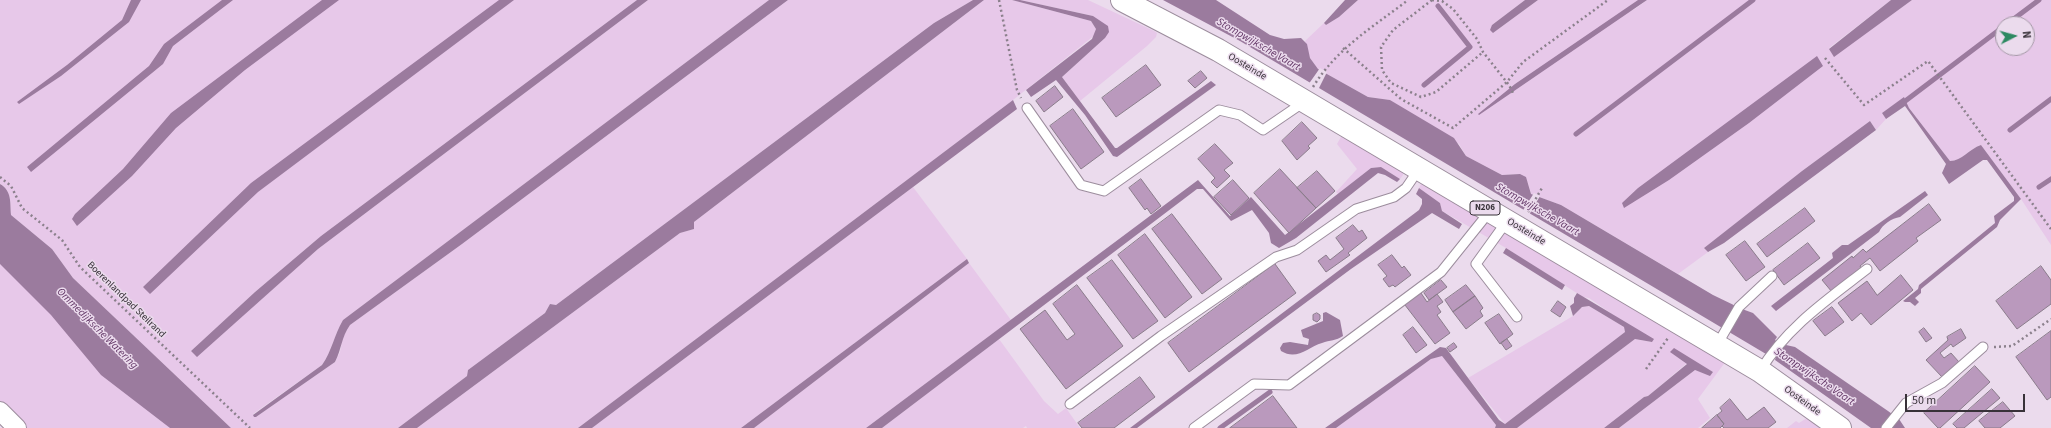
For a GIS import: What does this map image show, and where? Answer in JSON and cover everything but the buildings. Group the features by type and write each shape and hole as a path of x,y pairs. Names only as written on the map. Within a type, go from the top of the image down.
{"main road":[{"name":"Oosteinde","path":"1122,0 1309,95 1419,169 1507,216 1677,322 1720,339 1766,363 1840,428"}],"street":[{"path":"0,411 17,428"}],"lane":[{"path":"1026,108 1081,185 1104,191 1219,110 1240,115 1263,130 1309,95"},
{"path":"1070,404 1161,336 1276,257 1297,250 1356,209 1394,197 1406,188 1419,169"},
{"path":"1507,216 1476,264 1517,317"},
{"path":"1194,428 1254,384 1289,385 1441,272 1507,216"},
{"path":"1766,363 1780,343 1801,321 1867,269"},
{"path":"1720,339 1739,307 1772,276"},
{"path":"1886,428 1906,403 1942,383 1983,346"}],"path":[{"path":"999,0 1017,90 1026,108"},
{"path":"1309,95 1324,70 1343,48 1408,0"},
{"path":"1483,52 1436,92 1421,97 1391,83 1382,70 1382,47 1393,30 1432,0 1442,0 1453,9 1477,39 1483,52 1507,82 1514,95"},
{"path":"1343,48 1401,99 1453,128 1507,82 1523,62 1608,0"},
{"path":"1825,58 1864,105 1928,61 2051,228"},
{"name":"Boerenlandpad Steilrand","path":"0,177 10,186 22,208 62,240 80,267 250,428"},
{"path":"1507,216 1537,195 1542,188"},
{"path":"1983,346 2012,346 2051,318"},
{"path":"1646,370 1658,355 1677,322"}],"shaded area":[{"path":"0,0 637,0 321,236 255,292 191,351 197,356 318,249 648,0 769,0 343,320 322,365 253,414 256,417 335,362 340,352 343,336 350,325 462,244 788,0 973,0 934,23 556,305 550,304 545,313 468,370 467,376 398,428 231,428 73,278 52,249 11,215 10,201 7,190 0,184"},
{"path":"984,0 1012,0 1091,21 1096,29 1095,35 1013,100 578,428 417,428 680,233 694,229 694,222"},
{"path":"1020,0 1088,0 1154,31 1157,33 1156,37 1080,101 1062,77 1105,38 1093,16"},
{"path":"1358,0 1525,0 1492,25 1493,33 1538,0 1638,0 1612,19 1635,9 1647,0 1891,0 1829,48 1834,56 1912,0 2051,0 2051,245 2021,199 1981,145 1962,157 1950,161 1909,108 1904,98 1882,113 1886,119 1876,130 1870,121 1802,171 1704,248 1708,252 1678,274 1561,205 1531,194 1528,183 1520,174 1502,175 1466,156 1459,144 1390,100 1368,97 1318,69 1310,58 1305,41 1324,23 1326,25 1339,17"},
{"path":"1342,135 1403,172 1403,175 1400,179 1381,167 1371,168 1338,194 1336,192 1357,169 1337,144"},
{"path":"1426,183 1726,361 1698,399 1710,418 1698,428 1619,428 1695,370 1710,375 1713,372 1671,352 1687,363 1648,396 1644,397 1604,428 1517,428 1635,339 1652,342 1589,298 1583,297 1506,248 1442,211 1440,203 1419,188 1421,184"},
{"path":"913,187 967,259 741,428 592,428"},
{"path":"969,263 1011,320 866,428 754,428"},
{"path":"0,264 170,428 24,428 0,405"},
{"path":"1589,306 1624,327 1625,332 1505,424 1468,378 1573,316 1582,307"},
{"path":"999,339 1044,401 1058,414 1066,408 1080,428 1027,428 1026,426 1023,428 882,428"},
{"path":"1437,356 1442,356 1496,425 1495,428 1336,428 1431,359"},
{"path":"1810,416 1826,428 1787,428 1796,421 1799,423"}],"water":[{"path":"131,0 141,0 129,22 61,76 19,104 17,102 67,65 122,20"},
{"path":"222,0 233,0 173,46 163,64 31,172 27,167 149,66 164,44"},
{"path":"322,0 339,0 245,70 176,128 132,176 77,226 72,219 75,214 123,169 171,113"},
{"path":"499,0 514,0 258,192 150,294 143,287 251,183"},
{"path":"637,0 648,0 318,249 197,357 191,351 255,292 321,236"},
{"path":"769,0 788,0 462,244 350,325 345,334 335,362 254,417 253,415 322,365 343,320"},
{"path":"973,0 984,0 694,222 694,229 680,233 417,428 398,428 467,376 468,370 545,313 550,304 556,305 934,23"},
{"path":"1012,0 1020,0 1093,16 1108,26 1109,32 1105,38 1062,77 1115,148 1211,81 1216,85 1117,157 1113,156 1085,115 1056,80 1031,97 1026,90 1092,39 1096,29 1091,21"},
{"name":"Stompwijksche Vaart","path":"1163,0 1216,0 1270,35 1284,39 1301,38 1307,44 1310,58 1318,69 1368,97 1390,100 1454,138 1466,156 1502,175 1520,174 1526,177 1531,194 1561,205 1713,295 1753,313 1777,337 1775,340 1783,347 1786,345 1795,347 1899,419 1905,428 1871,428 1775,360 1776,356 1769,351 1766,354 1240,41"},
{"path":"1345,0 1358,0 1339,17 1326,25 1324,23"},
{"path":"1525,0 1538,0 1493,33 1490,30 1492,25"},
{"path":"1638,0 1647,0 1479,115 1478,114 1515,84"},
{"path":"1891,0 1912,0 1834,57 1829,49"},
{"path":"1817,56 1823,66 1749,123 1669,180 1624,208 1622,203 1638,188"},
{"path":"1904,97 1909,108 1950,161 1962,157 1981,145 2021,199 2000,220 1997,227 1921,289 1921,293 1915,298 1919,302 1915,306 1910,302 1903,301 1918,289 1919,285 1995,223 1994,216 2014,201 2014,197 1987,160 1983,160 1949,184 1942,173 1946,164 1905,106 1886,119 1882,113"},
{"path":"1013,100 1017,109 592,428 578,428"},
{"path":"1870,121 1876,130 1724,243 1708,252 1704,248 1802,171"},
{"path":"1381,167 1400,179 1397,182 1378,173 1296,238 1279,248 1271,243 1269,233 1252,210 1231,221 1203,189 1197,189 882,428 866,428 1198,180 1230,216 1251,197 1285,235 1371,168"},
{"name":"Ommedijksche Watering","path":"0,184 7,190 10,201 11,215 52,249 73,278 231,428 170,428 101,375 51,315 0,264"},
{"path":"1419,188 1440,203 1442,211 1462,224 1459,229 1432,213 1351,269 1137,428 1130,428 1419,210 1422,204 1422,199 1416,194"},
{"path":"1925,191 1928,195 1900,217 1888,222 1879,232 1776,311 1771,306 1833,258 1832,253 1842,245 1848,245"},
{"path":"1506,248 1565,285 1562,290 1503,253"},
{"path":"967,259 969,263 754,428 741,428"},
{"path":"1577,293 1654,339 1652,342 1635,339 1517,428 1495,428 1496,425 1442,356 1431,359 1336,428 1325,428 1440,347 1446,348 1499,420 1505,424 1625,332 1624,327 1589,306 1582,307 1573,316 1570,306 1574,303 1574,298"},
{"path":"1326,312 1340,320 1343,336 1297,354 1292,355 1281,351 1280,348 1283,343 1290,342 1308,345 1309,339 1303,337 1301,330 1323,321 1323,313"},
{"path":"1674,348 1713,372 1710,376 1695,370 1619,428 1604,428 1644,397 1648,396 1687,364 1670,352"}],"pier":[{"path":"1320,68 1327,72 1318,90 1308,85"},
{"path":"1534,193 1540,196 1529,215 1522,212"}],"waterway":[{"path":"1576,134 1753,0"},
{"path":"2018,16 2039,0"},
{"path":"1424,85 1470,47 1438,6"},
{"path":"1900,105 1995,33"},
{"path":"2010,130 2051,99"},
{"path":"2039,187 2051,179"},
{"path":"1220,428 1270,392"}]}
